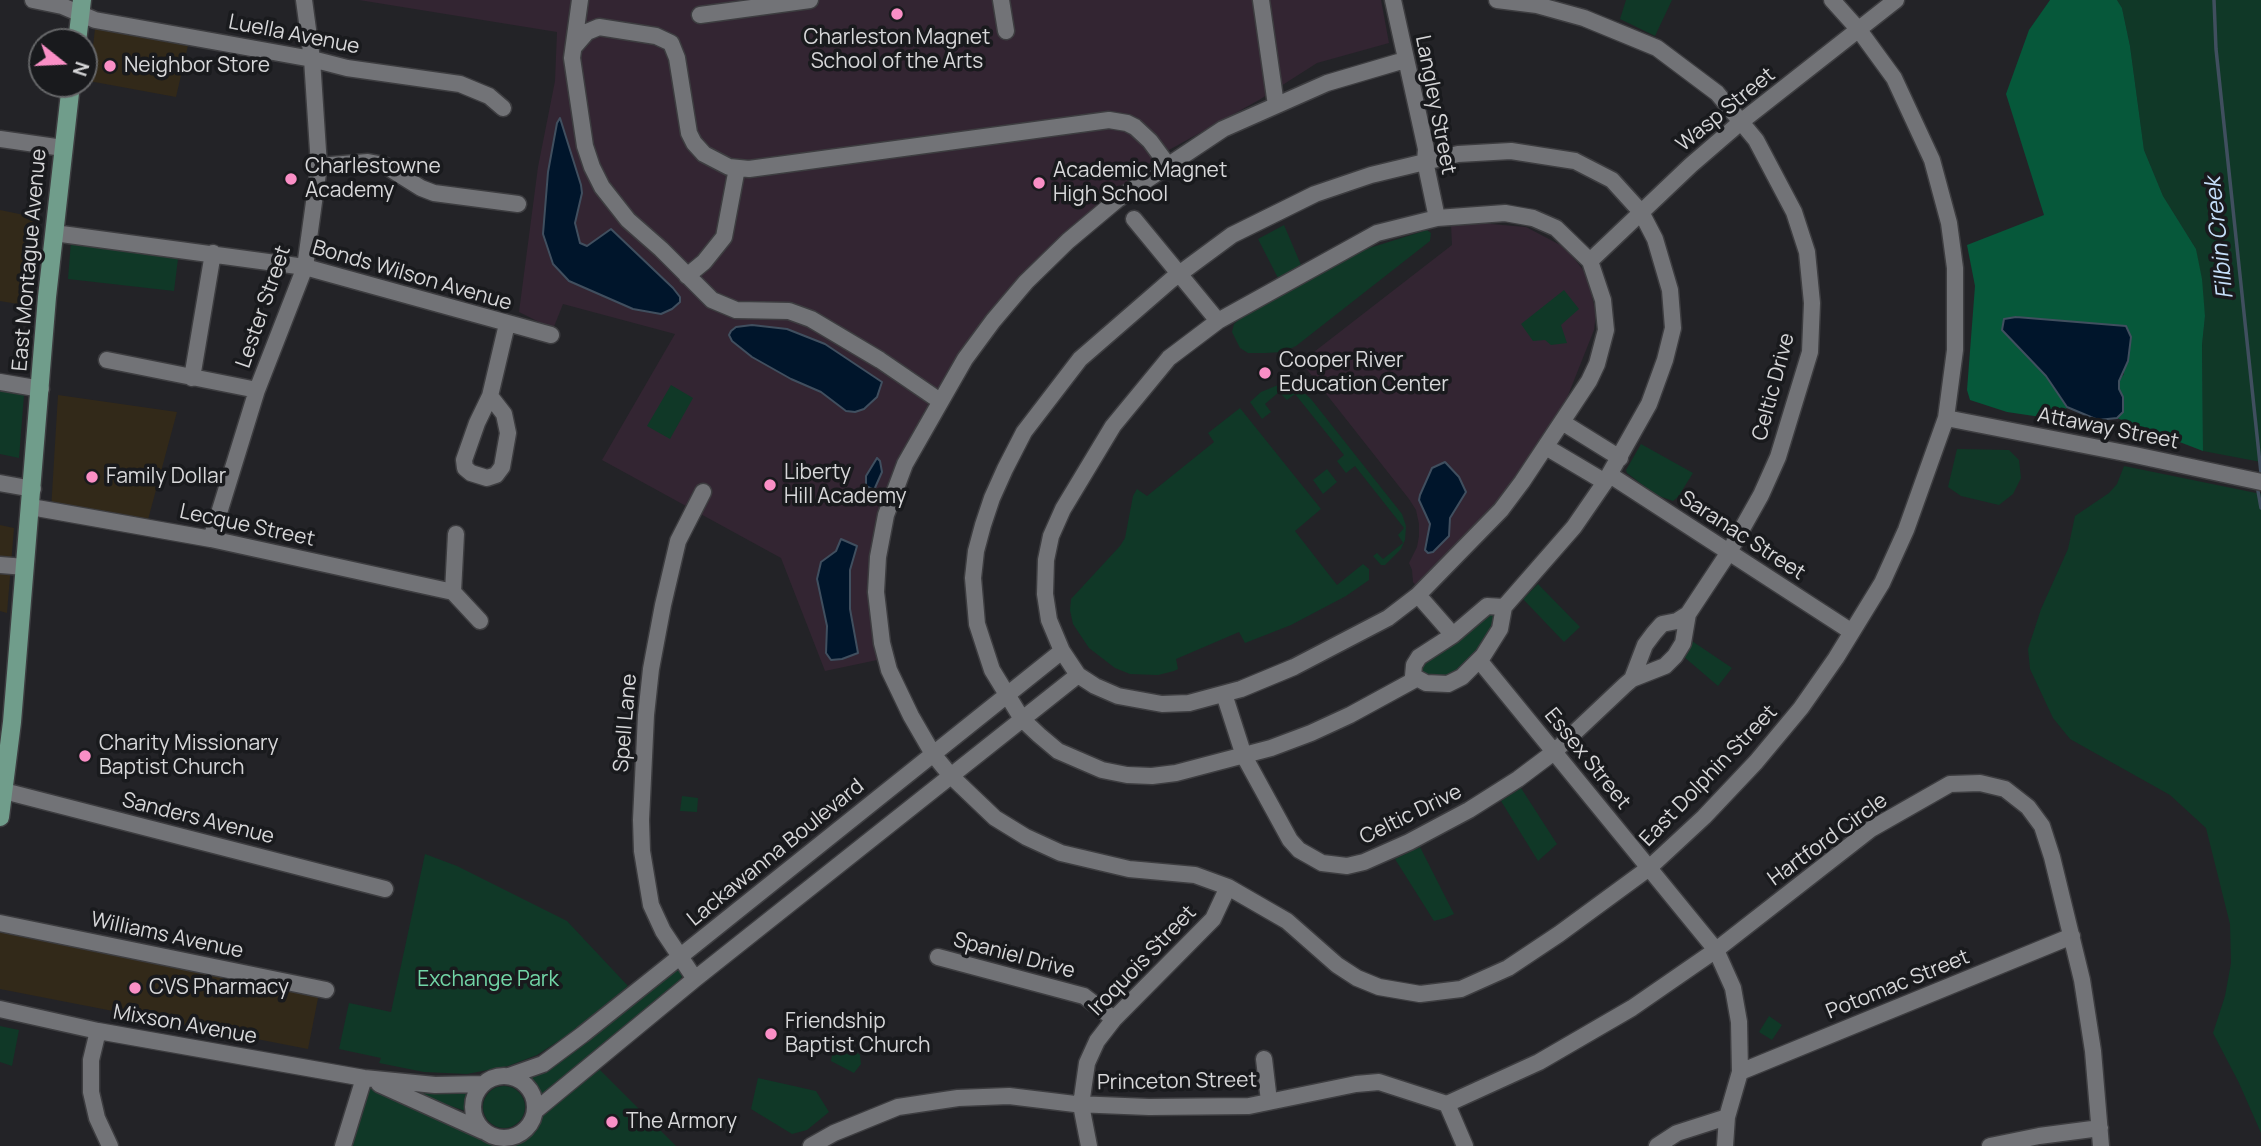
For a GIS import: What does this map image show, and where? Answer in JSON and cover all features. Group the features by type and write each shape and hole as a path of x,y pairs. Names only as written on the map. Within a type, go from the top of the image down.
{"main road":[{"path":"79,28 81,7"},
{"name":"East Montague Avenue","path":"0,817 6,721 25,567 54,233 70,98"}],"street":[{"name":"Luella Avenue","path":"33,0 81,7 96,19 312,59 347,68 460,84 489,96 503,108"},
{"name":"Lester Street","path":"211,539 257,390 305,267 319,166 312,59 304,0"},
{"path":"580,0 573,70 585,146 602,187 628,220 662,249 712,300 724,307 736,310 789,311 811,319 880,360 940,401"},
{"path":"700,16 810,0"},
{"path":"1001,0 1006,31"},
{"path":"1261,0 1276,106"},
{"name":"Langley Street","path":"1395,0 1437,218"},
{"name":"Celtic Drive","path":"1224,694 1244,755 1298,850 1322,863 1347,866 1364,862 1469,810 1554,752 1632,679 1654,672 1675,656 1683,643 1688,614 1729,552 1761,495 1778,457 1810,352 1812,303 1807,252 1794,212 1776,175 1742,121 1717,93 1657,48 1584,18 1537,5 1497,0"},
{"name":"East Dolphin Street","path":"1405,60 1327,83 1223,129 1118,199 1068,241 1026,282 972,349 905,464 886,515 878,557 876,592 882,643 889,670 911,716 933,754 951,776 995,818 1026,837 1061,853 1129,869 1195,875 1228,887 1287,921 1337,965 1357,978 1379,987 1420,994 1461,989 1508,968 1649,868 1704,817 1756,762 1801,708 1882,583 1906,530 1946,418 1955,350 1955,268 1949,223 1933,160 1894,78 1859,30 1832,0"},
{"name":"Wasp Street","path":"1590,261 1742,121 1896,0"},
{"path":"574,47 587,32 599,27 656,36 671,43 677,58 689,133 694,143 716,162 737,168 749,169 1109,120 1135,127 1150,141 1167,164"},
{"path":"0,139 63,148"},
{"path":"1416,678 1311,733 1244,755 1176,773 1152,776 1127,775 1081,763 1058,751 1022,719 992,670 983,645 974,604 976,551 992,498 1024,432 1080,359 1179,274 1232,234 1315,194 1371,174 1458,154 1511,151 1574,161 1612,180 1641,212 1655,239 1671,290 1673,328 1649,404 1608,479 1574,527 1504,607 1500,629 1479,660 1462,677 1448,684 1426,683 1413,676 1414,665 1419,657 1454,635 1488,606 1504,607"},
{"path":"319,166 368,162 383,165 434,193 518,204"},
{"path":"687,276 704,262 724,237 737,168"},
{"path":"1505,213 1533,218 1556,228 1590,261 1603,300 1606,330 1597,364 1589,381 1501,510 1418,596 1388,618 1294,667 1224,694 1189,703 1162,704 1118,696 1078,675 1062,651 1049,620 1045,594 1046,560 1051,536 1059,518 1121,416 1170,358 1218,321 1377,233 1437,218 1505,213"},
{"path":"1134,219 1218,321"},
{"name":"Bonds Wilson Avenue","path":"54,233 305,267 551,335"},
{"path":"192,377 213,253"},
{"path":"490,396 504,414 508,433 502,467 496,475 487,478 471,473 465,468 464,460 490,396 507,324"},
{"path":"107,360 257,390"},
{"path":"0,382 41,389"},
{"name":"Attaway Street","path":"1946,418 2261,482"},
{"path":"1562,422 1620,458"},
{"name":"Saranac Street","path":"1546,447 1608,479 1729,552 1852,632"},
{"path":"0,483 33,489"},
{"name":"Spell Lane","path":"695,979 657,921 649,897 642,852 641,798 650,680 663,605 678,541 703,492"},
{"name":"Lecque Street","path":"31,507 211,539 453,592"},
{"path":"456,534 453,592 480,621"},
{"path":"0,565 25,567"},
{"path":"1418,596 1454,635"},
{"name":"Celtic Drive","path":"1632,679 1645,645 1654,633 1662,624 1677,621 1688,614"},
{"name":"Lackawanna Boulevard","path":"509,1076 543,1064 1062,651"},
{"name":"Essex Street","path":"1479,660 1716,950"},
{"path":"364,1078 486,1132 516,1142 528,1127 535,1111 695,979 1078,675"},
{"name":"Hartford Circle","path":"1716,950 1871,829 1950,784 1980,783 2005,789 2028,807 2042,826 2072,936 2093,1051 2101,1146"},
{"name":"Sanders Avenue","path":"2,791 385,889"},
{"name":"Iroquois Street","path":"1089,1146 1080,1105 1087,1063 1097,1041 1114,1019 1213,919 1228,887"},
{"name":"Williams Avenue","path":"0,923 326,990"},
{"name":"Potomac Street","path":"1740,1072 2072,936"},
{"path":"1465,1146 1447,1104 1551,1056 1632,1009 1716,950 1732,988 1739,1022 1740,1072 1727,1117 1725,1146"},
{"name":"Spaniel Drive","path":"938,957 1084,996 1114,1019"},
{"name":"Mixson Avenue","path":"0,1009 98,1031 364,1078"},
{"path":"98,1031 91,1060 90,1092 97,1118 110,1146"},
{"path":"1264,1059 1269,1101"},
{"path":"486,1132 475,1118 473,1109 477,1091 491,1079 509,1076 526,1085 532,1093 535,1111"},
{"path":"364,1078 435,1085 483,1084"},
{"path":"343,1146 364,1078"},
{"name":"Princeton Street","path":"821,1144 873,1115 908,1104 958,1098 1009,1096 1080,1105 1149,1107 1249,1106 1356,1084 1379,1082 1447,1104"},
{"path":"1657,1146 1677,1133 1727,1117"},
{"path":"1990,1146 2100,1128"}],"shaded area":[{"path":"359,0 1381,0 1389,43 1317,63 1259,100 1160,155 1091,210 1035,263 1007,296 884,504 882,659 825,671 781,558 602,460 675,334 563,304 553,329 519,312 538,167 555,81 557,32"},
{"path":"96,20 190,37 176,97 98,83 98,28 95,28"},
{"path":"0,210 39,218 30,306 0,301"},
{"path":"1479,223 1526,227 1566,248 1587,275 1596,314 1594,330 1563,408 1522,482 1421,592 1413,582 1409,563 1419,536 1416,510 1301,362 1452,245 1451,225"},
{"path":"58,395 177,412 146,527 51,510"},
{"path":"0,525 14,528 7,613 0,611"},
{"path":"0,923 320,988 308,1049 0,989"}],"green space":[{"path":"1626,0 1672,0 1655,36 1620,19"},
{"path":"2050,0 2117,0 2122,8 2144,150 2163,196 2196,249 2202,279 2205,316 2202,345 2203,451 2117,418 2123,412 2119,381 2124,374 2113,324 2002,330 2046,376 2067,407 2061,420 2007,412 1970,400 1967,390 1975,286 1967,245 2044,215 2006,94 2029,30"},
{"path":"2117,0 2261,0 2261,462 2203,451 2202,345 2205,316 2196,249 2163,196 2144,150 2130,46 2122,8"},
{"path":"1284,225 1301,265 1278,278 1258,239"},
{"path":"1427,230 1431,233 1430,241 1296,346 1283,352 1265,353 1248,353 1240,348 1232,332 1234,324 1243,316 1363,250"},
{"path":"71,241 179,251 174,291 68,279"},
{"path":"1564,290 1579,309 1561,325 1567,343 1551,345 1545,340 1533,341 1521,324"},
{"path":"671,385 693,398 670,439 647,426"},
{"path":"1278,385 1302,391 1311,399 1402,514 1406,526 1405,540 1401,549 1385,565 1381,565 1373,556 1377,553 1383,559 1403,543 1398,535 1404,528 1355,466 1346,473 1337,461 1344,455 1295,394 1287,400 1279,392 1265,404 1271,412 1262,419 1250,402 1261,392"},
{"path":"0,390 24,395 19,458 0,454"},
{"path":"1240,408 1321,509 1295,531 1337,585 1363,564 1369,569 1369,580 1346,596 1291,625 1245,643 1239,632 1176,659 1178,669 1174,671 1158,675 1130,674 1115,668 1089,648 1073,624 1071,599 1125,538 1133,496 1137,489 1147,496 1214,442 1208,433"},
{"path":"1641,444 1693,473 1673,501 1656,495 1627,473 1626,470"},
{"path":"1957,449 2009,450 2019,460 2021,478 2013,494 1999,505 1961,496 1948,487"},
{"path":"2124,466 2261,494 2261,1133 2213,1033 2225,996 2231,963 2230,924 2206,828 2170,795 2070,739 2053,718 2030,669 2028,649 2041,609 2068,549 2075,516 2109,493 2117,484"},
{"path":"1327,469 1337,482 1323,494 1313,480"},
{"path":"1538,584 1580,627 1564,642 1523,599"},
{"path":"1491,612 1496,621 1486,647 1450,678 1420,675 1418,663"},
{"path":"1692,641 1732,668 1718,686 1683,656"},
{"path":"1521,788 1557,844 1538,861 1501,801"},
{"path":"682,796 698,798 697,812 680,811"},
{"path":"1420,847 1454,914 1434,921 1395,859"},
{"name":"Exchange Park","path":"425,854 457,866 567,921 628,986 569,1034 537,1055 508,1066 467,1074 424,1072 379,1063 381,1058 339,1049 349,1003 391,1012"},
{"path":"678,969 682,976 678,984 540,1097 529,1081 530,1077 553,1067"},
{"path":"1769,1016 1782,1025 1772,1040 1759,1032"},
{"path":"0,1026 19,1030 12,1066 0,1062"},
{"path":"834,1044 852,1048 860,1055 861,1064 854,1073 831,1061"},
{"path":"593,1063 676,1146 343,1146 364,1078 494,1137 504,1138 521,1133 533,1120 535,1111"},
{"path":"758,1078 816,1091 829,1112 807,1130 792,1134 751,1109"},
{"path":"504,1086 519,1092 525,1107 519,1122 504,1128 489,1122 483,1107 489,1092"},
{"path":"420,1090 468,1091 472,1093 468,1112 423,1096"}],"water":[{"path":"560,118 581,185 582,193 575,223 580,243 587,246 611,229 680,297 680,302 672,309 661,314 633,309 569,281 553,264 543,234 548,172"},
{"path":"2016,317 2126,326 2131,337 2128,361 2119,381 2123,412 2117,418 2098,420 2067,407 2046,376 2002,330 2004,319"},
{"path":"752,325 787,329 825,344 882,382 877,397 864,409 846,411 821,392 752,357 732,341 729,335 736,327"},
{"path":"877,458 882,472 874,490 866,486 866,476"},
{"path":"1445,462 1459,477 1466,492 1450,518 1449,536 1433,552 1428,553 1425,550 1430,524 1419,500 1432,468"},
{"path":"841,539 857,546 850,570 850,609 858,653 831,660 826,653 827,626 817,579 821,562 836,551"}],"waterway":[{"name":"Filbin Creek","path":"2214,0 2216,49 2261,473"},
{"name":"Filbin Creek","path":"2258,491 2261,508"}],"place":[{"name":"Charleston Magnet School of the Arts","path":"897,14"},
{"name":"Neighbor Store","path":"110,66"},
{"name":"Charlestowne Academy","path":"291,179"},
{"name":"Academic Magnet High School","path":"1039,183"},
{"name":"Cooper River Education Center","path":"1265,373"},
{"name":"Family Dollar","path":"92,477"},
{"name":"Liberty Hill Academy","path":"770,485"},
{"name":"Charity Missionary Baptist Church","path":"85,756"},
{"name":"CVS Pharmacy","path":"135,988"},
{"name":"Friendship Baptist Church","path":"771,1034"},
{"name":"The Armory","path":"612,1122"}]}
